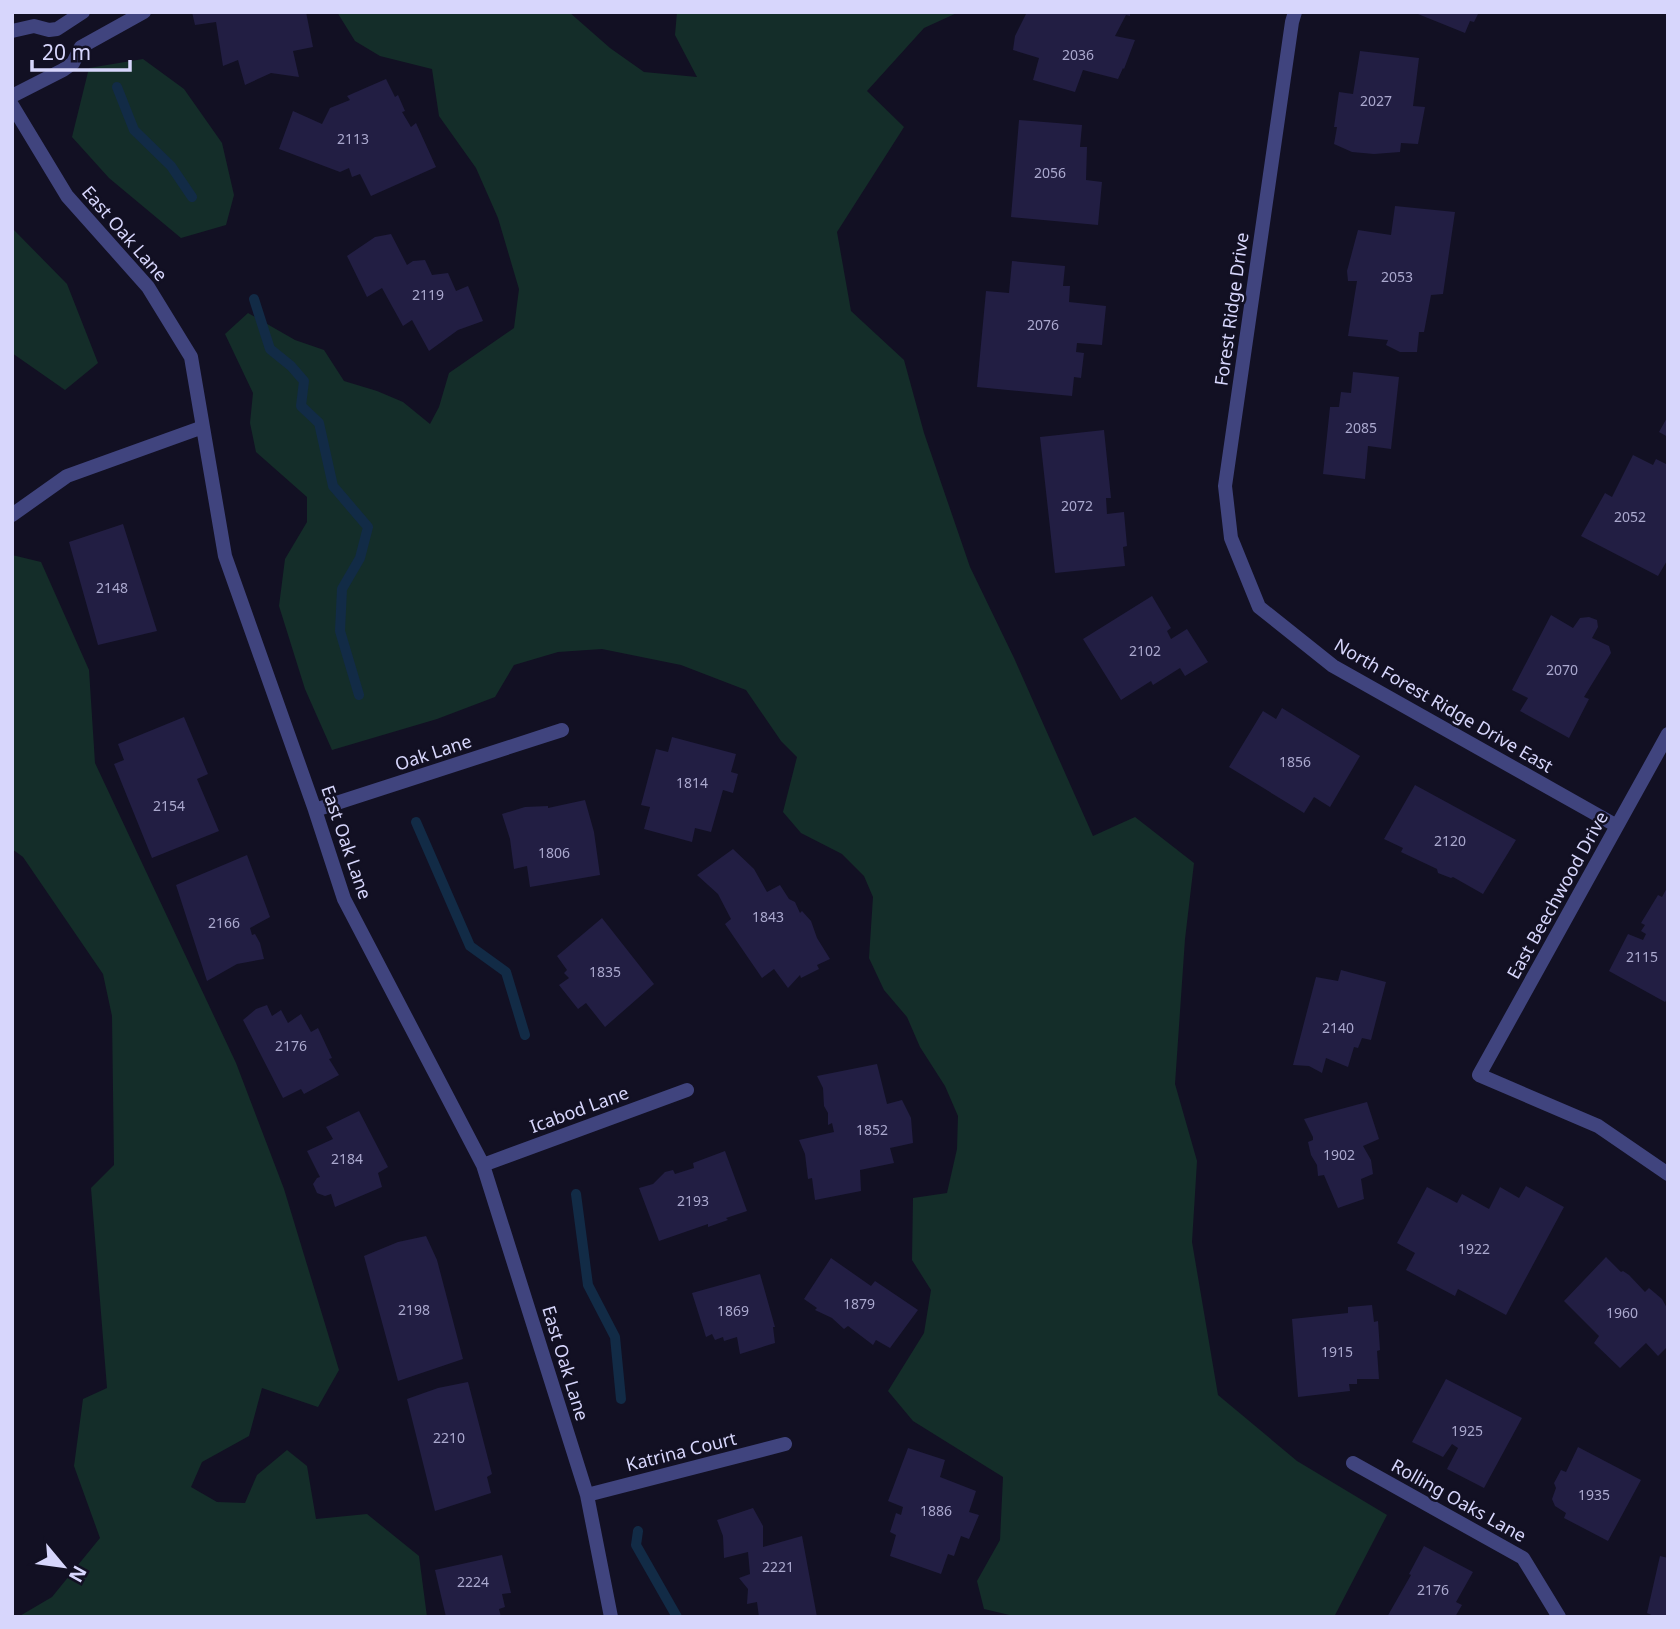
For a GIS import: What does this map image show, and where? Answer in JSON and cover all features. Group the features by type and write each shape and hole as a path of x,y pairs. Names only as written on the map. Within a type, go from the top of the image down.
{"street":[{"path":"12,31 34,26 57,29 83,12"},
{"path":"12,96 63,70 73,63 81,47 144,12"},
{"name":"Forest Ridge Drive","path":"1259,607 1231,538 1225,486 1292,22 1296,12"},
{"name":"East Oak Lane","path":"12,105 67,196 148,287 191,357 225,556 344,900 483,1165 587,1495 611,1617"},
{"path":"12,515 67,476 203,427"},
{"name":"North Forest Ridge Drive East","path":"1259,607 1333,666 1617,826"},
{"name":"Oak Lane","path":"315,810 562,730"},
{"name":"East Beechwood Drive","path":"1668,734 1479,1075 1598,1126 1668,1174"},
{"name":"Icabod Lane","path":"483,1165 687,1090"},
{"name":"Katrina Court","path":"587,1495 785,1444"},
{"name":"Rolling Oaks Lane","path":"1353,1464 1523,1558 1559,1617"}],"green space":[{"path":"337,12 569,12 610,48 644,72 697,77 675,35 677,12 959,12 924,28 867,91 904,127 837,232 851,311 904,360 924,433 970,567 1014,658 1093,836 1135,817 1194,863 1185,939 1175,1084 1197,1161 1192,1242 1218,1395 1297,1461 1387,1515 1334,1617 1018,1617 984,1609 977,1581 1000,1540 1003,1477 913,1421 888,1391 924,1333 931,1290 912,1260 913,1198 947,1193 957,1149 958,1116 945,1086 920,1047 907,1017 884,990 869,958 873,897 864,876 842,854 801,833 783,812 797,757 781,741 746,690 681,665 602,649 558,652 514,665 495,697 437,719 332,750 305,689 279,606 285,559 307,522 307,497 256,452 250,423 253,393 225,334 248,313 295,340 324,350 344,381 403,402 430,424 439,407 449,373 514,328 519,289 498,218 476,168 439,116 432,69 380,56 355,41"},
{"path":"143,59 184,89 222,143 234,195 226,225 181,238 109,178 72,137 89,68"},
{"path":"12,228 67,284 98,363 65,390 12,353"},
{"path":"12,555 41,562 89,670 95,763 236,1063 284,1189 339,1370 318,1407 262,1388 249,1436 202,1462 191,1487 217,1502 245,1503 257,1475 287,1450 307,1466 316,1519 367,1514 419,1556 427,1617 18,1617 52,1597 100,1538 74,1466 83,1399 107,1388 91,1188 114,1165 112,1016 103,974 23,857 12,849"}],"building":[{"path":"192,12 306,12 313,47 293,51 299,77 271,73 245,85 238,60 223,66 216,22 195,25"},
{"path":"1027,12 1130,12 1130,16 1126,15 1115,36 1135,40 1118,79 1083,70 1075,92 1033,80 1039,58 1013,50 1015,36"},
{"path":"1413,12 1479,12 1474,22 1470,21 1465,33"},
{"path":"1360,51 1419,58 1413,106 1425,107 1418,144 1401,143 1400,152 1374,154 1352,152 1334,144 1339,92 1353,94"},
{"path":"386,79 395,97 398,95 405,111 402,112 411,127 416,123 436,167 371,196 360,174 352,177 349,168 340,172 279,149 293,111 322,124 330,108 350,100 347,96"},
{"path":"1019,120 1082,125 1080,147 1087,147 1086,180 1102,182 1098,225 1011,217"},
{"path":"1395,206 1455,212 1443,294 1431,295 1424,332 1419,332 1417,352 1400,352 1386,345 1388,340 1348,336 1357,281 1348,281 1347,271 1358,230 1391,235"},
{"path":"391,234 407,265 413,261 425,260 432,275 448,273 456,291 468,286 483,321 458,330 429,351 412,320 403,326 382,288 367,297 347,256 375,237"},
{"path":"1012,261 1065,266 1063,286 1070,286 1069,302 1106,306 1102,345 1077,343 1076,352 1084,353 1081,378 1074,377 1072,396 977,387 986,291 1009,293"},
{"path":"1353,372 1399,377 1391,449 1368,446 1365,479 1323,474 1330,407 1339,407 1341,392 1351,393"},
{"path":"1668,416 1668,437 1659,432"},
{"path":"1104,430 1111,498 1106,498 1107,514 1124,512 1127,546 1123,547 1125,566 1055,573 1040,437"},
{"path":"1633,455 1653,465 1656,459 1668,465 1668,559 1658,576 1581,536 1605,493 1612,497"},
{"path":"123,524 157,631 98,645 69,542"},
{"path":"1152,596 1171,628 1167,631 1171,639 1187,629 1208,662 1185,676 1180,668 1153,685 1151,681 1121,700 1083,639"},
{"path":"1551,615 1573,628 1580,618 1597,620 1598,627 1592,638 1609,646 1611,653 1584,697 1589,699 1569,738 1520,711 1528,698 1512,690"},
{"path":"1282,708 1360,756 1330,807 1314,797 1304,813 1229,767 1263,711 1276,719"},
{"path":"184,717 208,774 197,779 219,831 152,858 114,764 124,760 118,744"},
{"path":"672,737 736,754 731,772 738,774 733,793 723,790 711,832 695,828 692,842 644,829 650,807 641,805 656,749 668,752"},
{"path":"1415,785 1516,840 1483,894 1453,877 1438,873 1437,869 1401,852 1403,848 1384,839"},
{"path":"585,800 594,832 600,875 530,887 527,866 514,869 510,839 502,814 525,807 548,808"},
{"path":"733,849 754,869 767,892 780,885 789,899 795,902 800,913 802,911 811,921 817,938 830,959 817,965 819,969 801,978 800,975 788,988 774,969 762,978 725,924 731,919 718,894 697,875"},
{"path":"247,855 270,917 250,928 252,935 255,934 260,943 264,959 237,964 207,981 176,885"},
{"path":"1668,886 1668,998 1665,1002 1609,971 1628,934 1643,940 1646,934 1641,931 1645,925 1641,923 1658,895 1662,897"},
{"path":"602,918 654,984 605,1027 586,1003 578,1009 559,985 569,978 557,956"},
{"path":"1341,970 1386,982 1371,1040 1362,1038 1358,1048 1354,1047 1348,1067 1326,1058 1322,1073 1309,1066 1293,1065 1316,977 1338,981"},
{"path":"267,1005 272,1016 281,1010 288,1023 301,1014 311,1032 318,1028 332,1058 329,1059 339,1075 304,1094 301,1089 283,1098 243,1020 256,1009"},
{"path":"877,1064 887,1104 902,1100 911,1118 913,1143 890,1148 894,1163 860,1170 861,1191 815,1200 812,1178 808,1179 805,1154 799,1140 834,1132 832,1123 828,1125 823,1088 817,1076"},
{"path":"1367,1102 1379,1139 1363,1146 1371,1160 1373,1174 1361,1179 1364,1199 1338,1208 1324,1175 1318,1176 1317,1165 1308,1142 1313,1140 1313,1137 1304,1119"},
{"path":"359,1111 388,1167 378,1173 382,1187 335,1207 331,1194 325,1196 317,1193 313,1184 320,1177 307,1151 333,1139 326,1127"},
{"path":"725,1151 747,1211 708,1227 708,1224 659,1241 639,1188 653,1184 665,1172 673,1170 675,1174 694,1168 693,1163"},
{"path":"1526,1186 1564,1207 1506,1315 1458,1289 1455,1296 1406,1270 1415,1253 1397,1243 1427,1187 1457,1203 1462,1194 1489,1209 1500,1187 1519,1198"},
{"path":"426,1236 437,1260 463,1359 398,1381 364,1256 398,1242"},
{"path":"1606,1257 1645,1292 1649,1288 1662,1299 1668,1310 1668,1346 1658,1356 1646,1343 1620,1368 1594,1343 1599,1336 1564,1301"},
{"path":"831,1258 871,1286 875,1281 918,1310 890,1348 876,1340 873,1345 848,1326 844,1329 832,1318 815,1310 817,1308 804,1299"},
{"path":"760,1274 775,1327 775,1343 740,1354 737,1337 724,1341 723,1337 715,1340 712,1334 706,1337 692,1293"},
{"path":"1372,1305 1374,1322 1378,1321 1379,1379 1357,1379 1357,1384 1349,1384 1350,1391 1298,1397 1292,1319 1348,1313 1348,1307"},
{"path":"1446,1379 1522,1418 1484,1488 1447,1469 1458,1448 1452,1444 1443,1457 1412,1442"},
{"path":"468,1382 492,1474 487,1477 491,1493 435,1511 407,1399 438,1388"},
{"path":"1578,1447 1641,1480 1608,1541 1564,1518 1566,1513 1555,1506 1552,1499 1556,1488 1554,1483 1561,1470 1566,1472"},
{"path":"908,1448 945,1460 940,1477 976,1491 969,1512 979,1515 969,1539 961,1536 954,1556 948,1554 941,1574 890,1556 896,1535 890,1532 896,1513 901,1515 903,1507 888,1501"},
{"path":"753,1508 763,1526 763,1547 802,1536 817,1617 759,1617 757,1602 747,1604 748,1589 739,1578 750,1574 748,1552 724,1558 723,1536 717,1520"},
{"path":"1424,1546 1473,1572 1456,1602 1462,1605 1455,1617 1387,1617 1411,1575 1409,1574"},
{"path":"502,1555 511,1593 502,1594 505,1607 499,1609 501,1617 446,1617 435,1570"},
{"path":"1660,1556 1668,1558 1668,1617 1656,1617 1647,1613"}],"waterway":[{"path":"117,87 134,130 171,166 192,197"},
{"path":"254,299 270,349 304,381 301,406 319,423 333,486 368,527 360,558 342,589 340,631 359,695"},
{"path":"416,822 470,946 506,972 525,1035"},
{"path":"576,1194 588,1285 615,1337 621,1399"},
{"path":"638,1531 636,1545 677,1617"}]}
